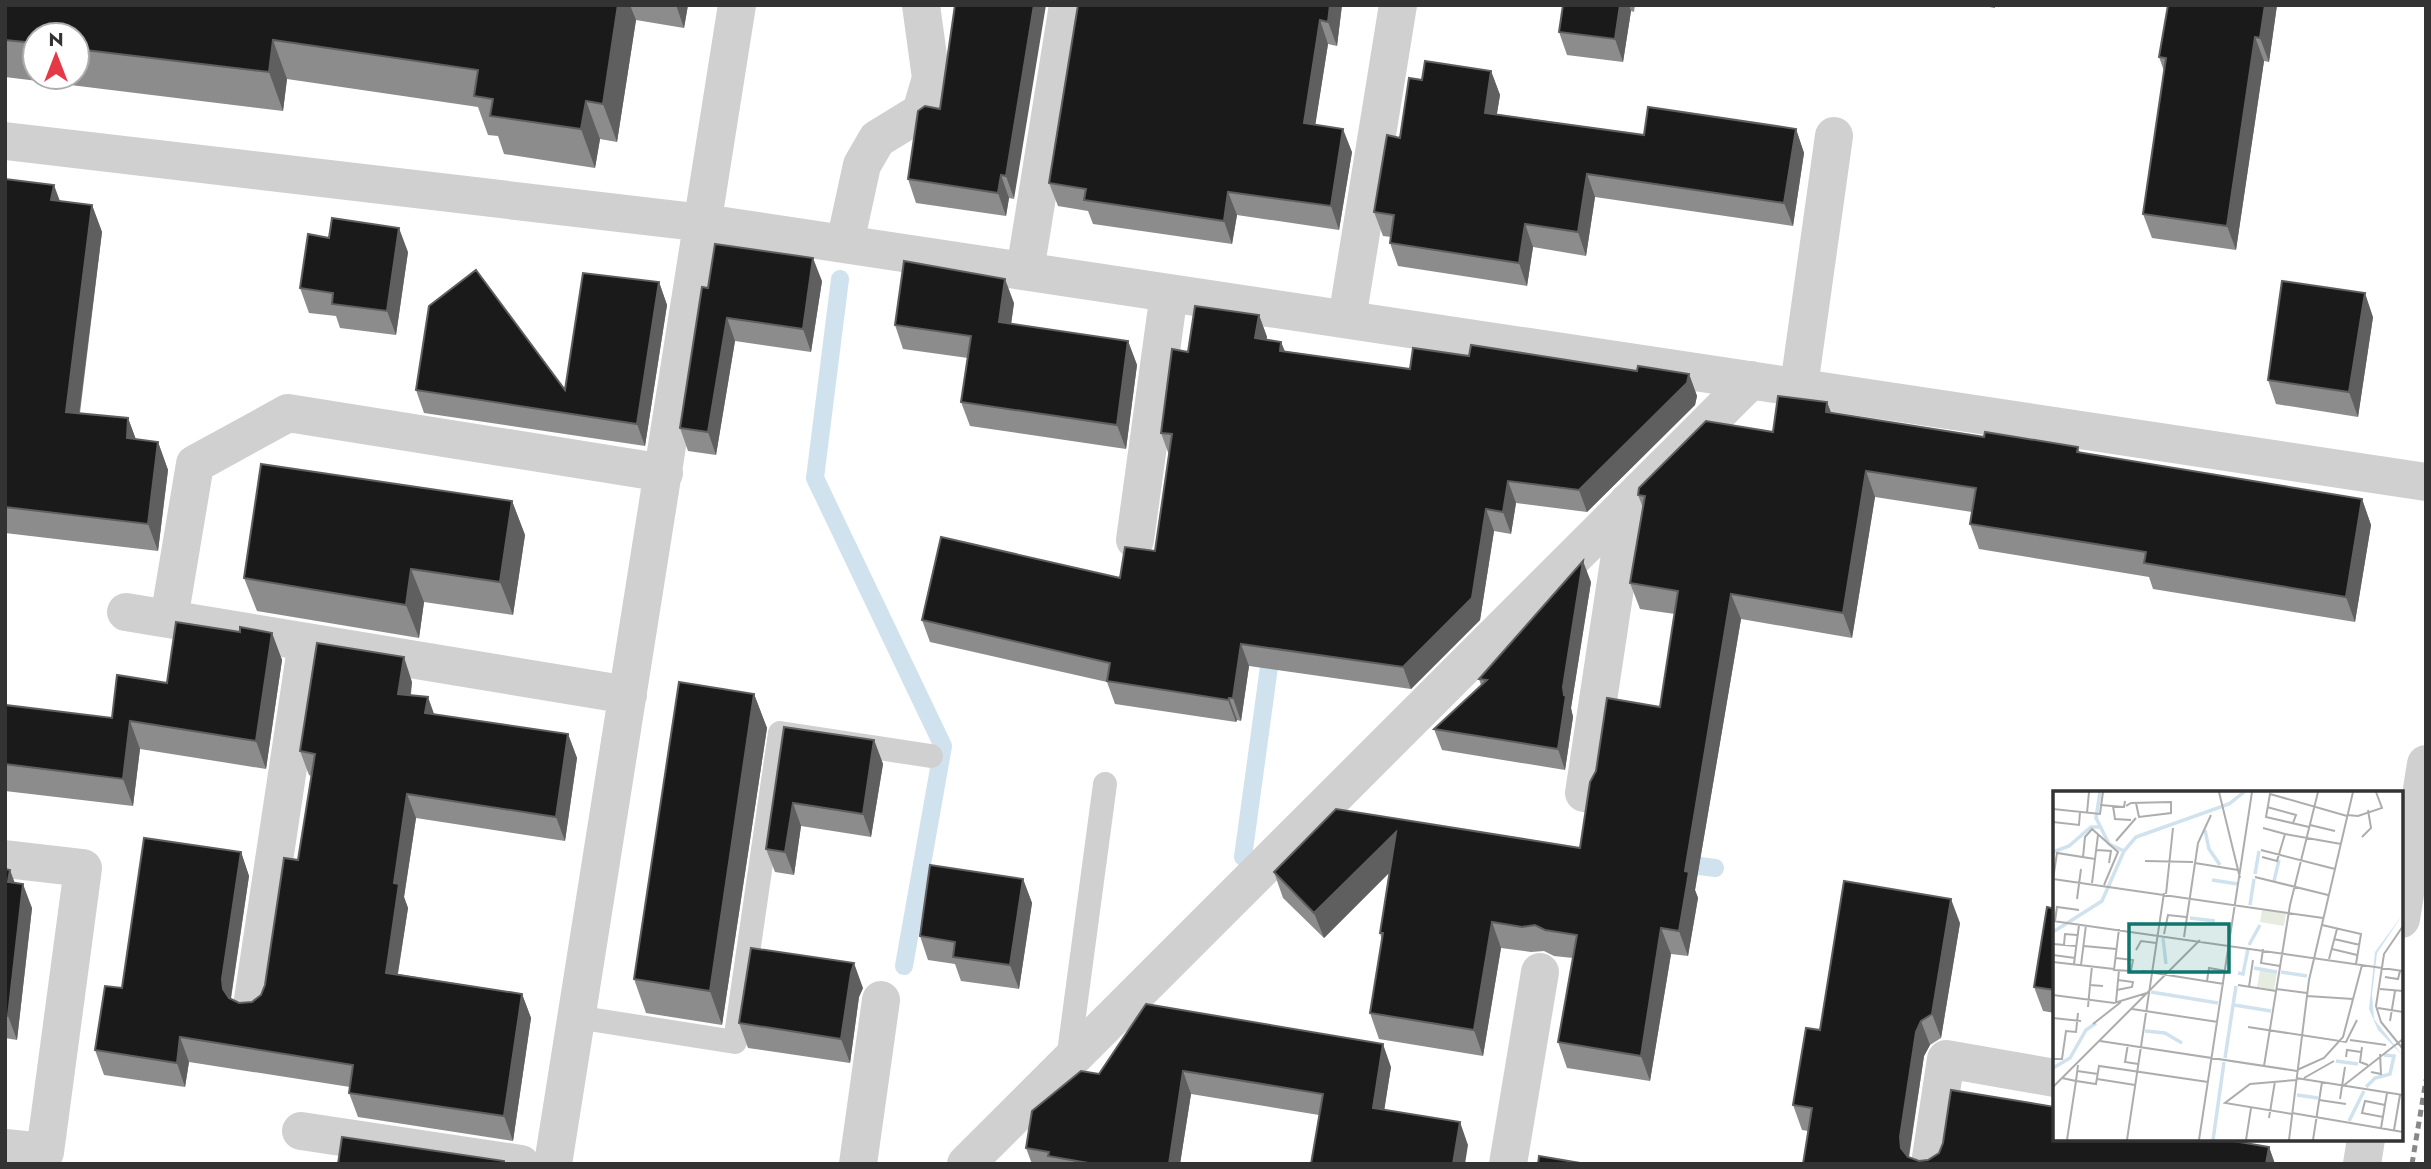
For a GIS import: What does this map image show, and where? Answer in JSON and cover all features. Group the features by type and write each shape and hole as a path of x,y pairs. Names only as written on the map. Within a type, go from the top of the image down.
{"street":[{"path":"553,1164 737,5"},
{"path":"845,243 862,165 867,156 877,139 921,112 930,78 921,5"},
{"path":"1025,271 1068,5"},
{"path":"1347,319 1398,5"},
{"path":"1799,386 1833,136"},
{"path":"5,141 704,223 2426,482"},
{"path":"1135,540 1169,293"},
{"path":"966,1164 1751,380"},
{"path":"169,619 195,464 288,413 664,474"},
{"path":"1584,793 1628,502"},
{"path":"126,612 628,695"},
{"path":"252,1006 307,642"},
{"path":"2403,907 2426,764"},
{"path":"5,859 83,868 45,1152 5,1149"},
{"path":"1508,1164 1540,972"},
{"path":"858,1164 881,1000"},
{"path":"1930,1164 1946,1059 2053,1078"},
{"path":"301,1131 521,1164"},
{"path":"2362,1164 2366,1141"}],"lane":[{"path":"576,1017 735,1042 780,733 931,756"},
{"path":"1068,1060 1105,784"}],"building":[{"path":"5,5 618,5 603,104 586,101 581,129 490,116 493,99 474,96 478,70 273,40 269,72 91,51 91,21 21,21 21,42 5,40"},
{"path":"955,5 1034,5 1006,176 1001,175 998,193 908,179 918,111 925,106 940,109"},
{"path":"1078,5 1330,5 1328,22 1320,20 1304,123 1343,129 1331,206 1228,192 1224,221 1084,200 1086,189 1049,183"},
{"path":"1563,5 1620,5 1615,39 1559,32"},
{"path":"2168,5 2265,5 2260,38 2255,37 2227,226 2143,214 2166,58 2159,57"},
{"path":"1425,61 1491,71 1485,113 1644,135 1648,107 1796,129 1784,203 1587,174 1578,232 1525,224 1519,263 1390,243 1394,215 1374,212 1387,135 1400,138 1409,78 1422,80"},
{"path":"5,179 54,185 51,200 92,205 66,412 128,418 127,438 158,442 148,524 5,507"},
{"path":"332,218 399,228 387,311 332,304 333,293 300,288 308,234 329,238"},
{"path":"715,244 813,258 803,329 727,318 708,432 680,428 702,287 708,288"},
{"path":"904,261 1005,279 999,322 1128,341 1117,425 961,402 971,336 895,325"},
{"path":"476,270 565,390 583,273 659,282 637,424 416,390 429,306"},
{"path":"2282,281 2365,293 2349,392 2268,380"},
{"path":"1195,306 1259,315 1255,338 1281,342 1280,351 1410,369 1413,348 1469,356 1471,345 1637,371 1638,366 1689,374 1687,383 1579,490 1508,481 1503,512 1486,509 1472,598 1403,667 1241,644 1233,698 1228,700 1107,681 1110,663 922,620 941,537 1120,578 1125,547 1155,551 1172,434 1161,433 1172,349 1188,352"},
{"path":"1778,396 1827,402 1826,412 1984,437 1985,432 2078,447 2077,452 2362,499 2346,597 2144,563 2146,552 1970,524 1976,488 1866,471 1843,613 1731,594 1685,871 1689,872 1679,931 1661,928 1641,1056 1558,1042 1577,935 1545,930 1535,925 1522,927 1492,922 1474,1030 1370,1013 1396,832 1314,913 1274,872 1336,809 1580,848 1590,782 1596,771 1607,698 1660,707 1678,591 1630,583 1645,496 1638,495 1639,488 1706,421 1773,432"},
{"path":"261,464 512,501 500,582 411,569 406,605 244,578"},
{"path":"1583,561 1563,687 1566,696 1558,749 1434,729 1487,680 1479,679"},
{"path":"176,622 240,632 240,627 272,633 256,741 130,721 123,779 5,764 5,705 112,718 117,675 167,683"},
{"path":"317,643 404,657 398,694 428,697 425,713 568,734 556,817 407,794 394,883 399,884 386,973 522,994 504,1116 349,1093 353,1065 180,1037 177,1063 95,1050 105,986 122,988 144,838 241,852 222,979 223,989 229,998 239,1003 252,1002 261,995 265,985 284,858 298,860 315,754 300,751"},
{"path":"679,682 754,694 710,991 634,979"},
{"path":"784,727 874,740 863,814 793,803 785,852 766,849"},
{"path":"930,865 1023,879 1010,965 953,957 955,942 920,936"},
{"path":"5,869 10,870 8,882 23,884 8,1016 5,1015"},
{"path":"1844,881 1951,899 1932,1014 1921,1021 1916,1032 1900,1137 1901,1148 1908,1157 1919,1161 1928,1160 1939,1153 1951,1090 2053,1107 2053,1141 2234,1141 2269,1147 2266,1164 1803,1164 1812,1108 1793,1105 1806,1028 1820,1030"},
{"path":"2047,907 2053,908 2053,990 2034,987"},
{"path":"751,948 854,963 841,1039 739,1023"},
{"path":"1146,1004 1383,1044 1373,1108 1460,1122 1453,1164 1311,1164 1323,1094 1183,1071 1169,1164 1094,1164 1048,1156 1049,1152 1026,1148 1032,1111 1081,1071 1099,1074"},
{"path":"342,1137 504,1161 504,1164 338,1164"},
{"path":"1539,1156 1586,1164 1538,1164"}],"waterway":[{"path":"840,279 815,478 943,746 904,966"},
{"path":"1243,857 1272,645"},
{"path":"1677,863 1715,868"}],"railway":[{"path":"2412,1164 2426,1080"}]}
